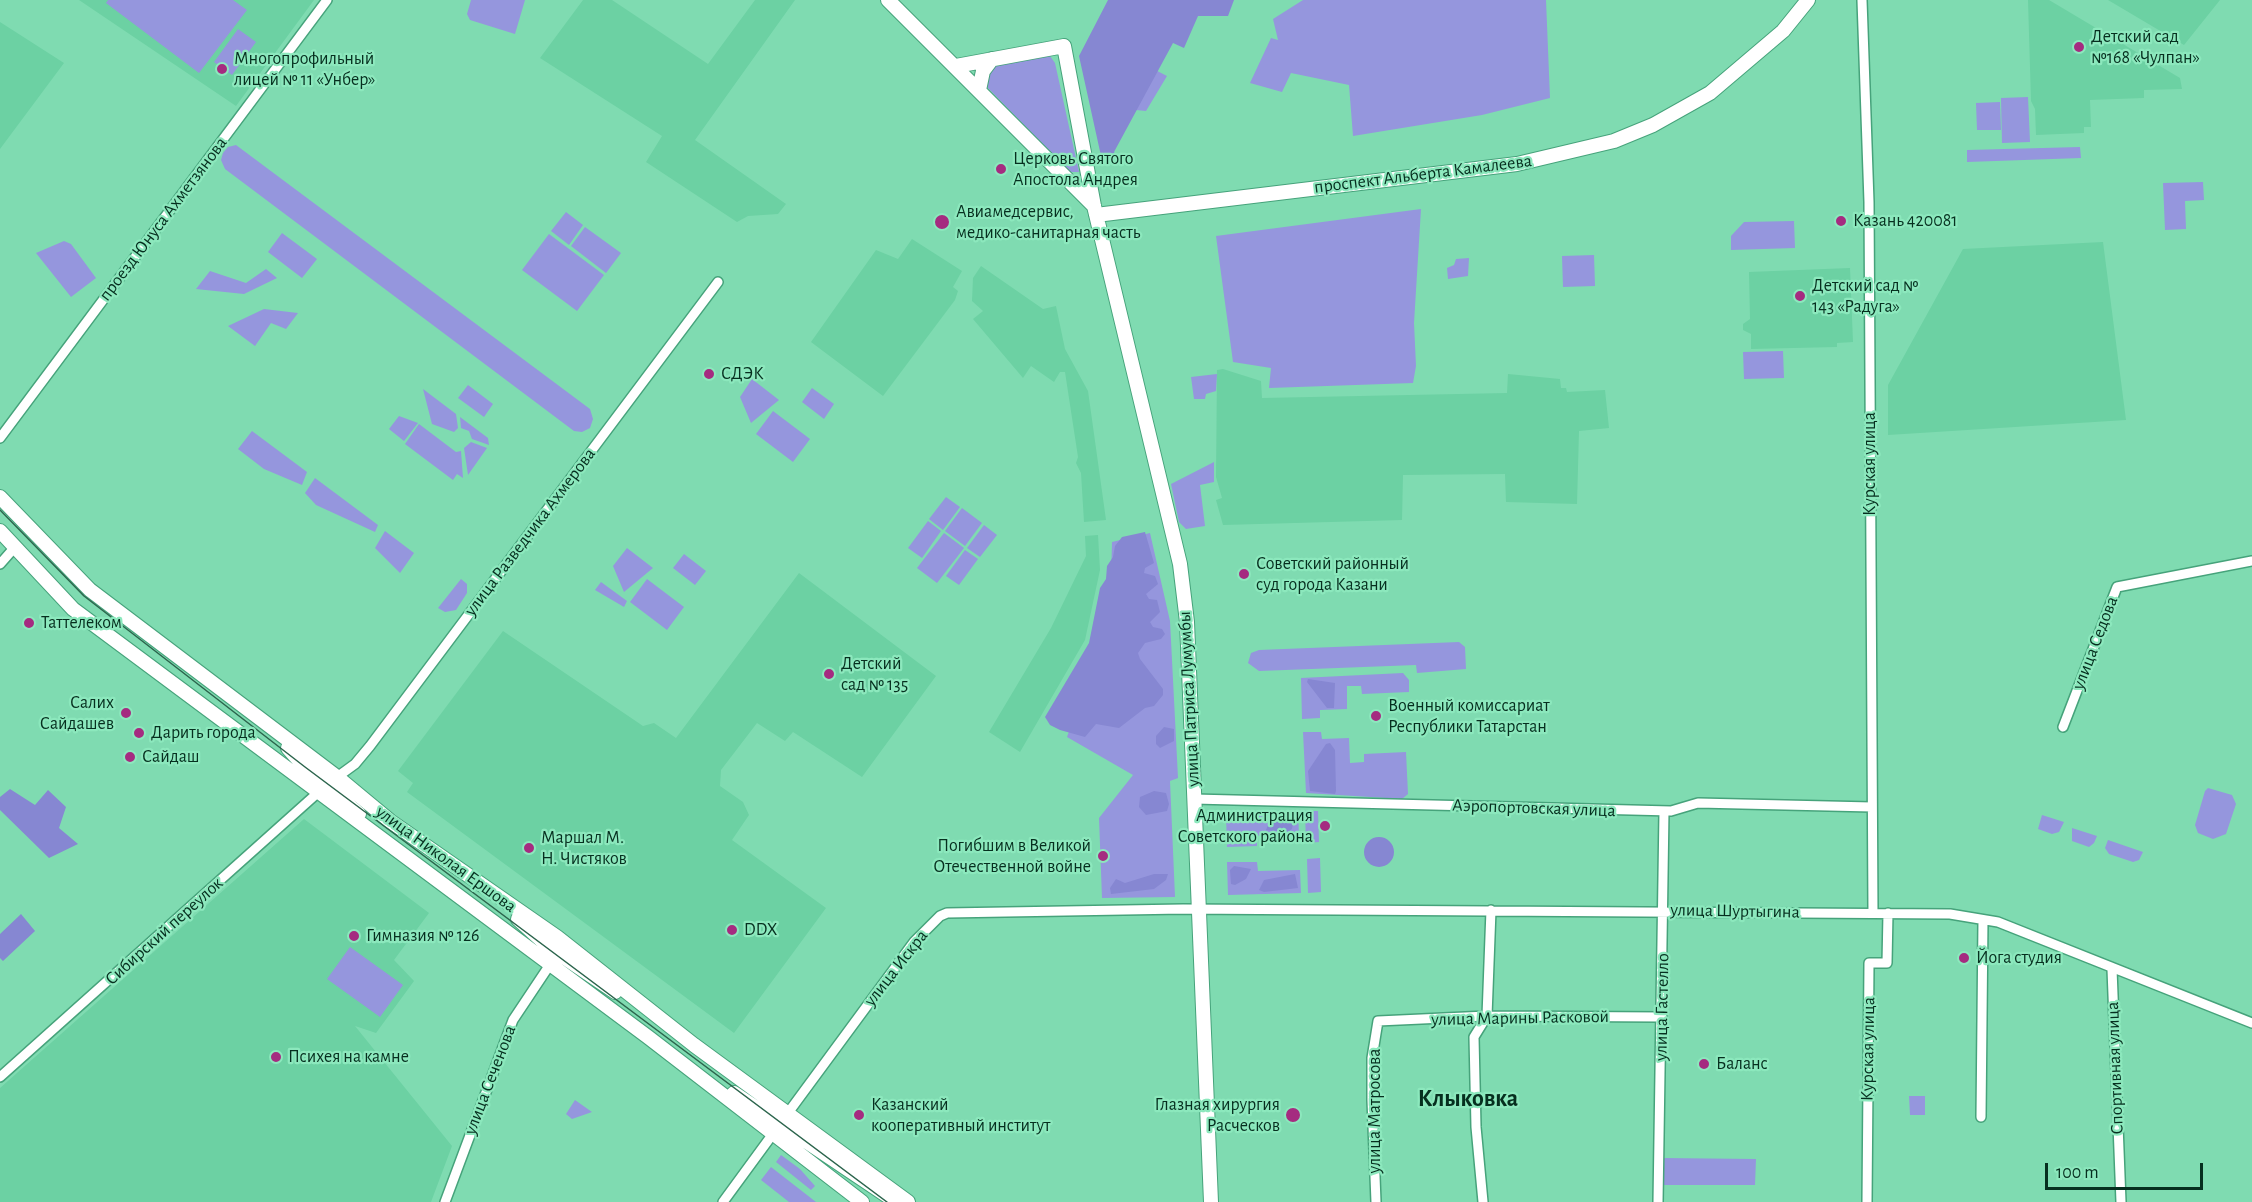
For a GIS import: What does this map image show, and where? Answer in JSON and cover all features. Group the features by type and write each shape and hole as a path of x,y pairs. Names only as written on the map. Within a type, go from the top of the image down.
{"main road":[{"path":"888,0 980,90 1095,210"},
{"name":"проспект Альберта Камалеева","path":"1095,210 1517,164 1614,141 1653,125 1710,93 1783,31 1808,0"},
{"name":"улица Патриса Лумумбы","path":"956,66 1064,46 1095,210 1180,564 1187,621 1211,1202"},
{"path":"980,90 983,71 992,59"},
{"name":"улица Николая Ершова","path":"0,497 90,590 267,726 327,785"},
{"name":"улица Николая Ершова","path":"0,531 73,609 231,727 390,821 483,886 549,948 694,1045 780,1124 843,1188 862,1202"},
{"path":"327,785 430,877 546,952 648,1037"},
{"name":"улица Николая Ершова","path":"430,877 648,1037 780,1124 908,1202"},
{"path":"780,1124 897,1202"}],"street":[{"name":"проезд Юнуса Ахметзянова","path":"0,438 327,0"},
{"name":"Курская улица","path":"1861,0 1869,202 1873,913"},
{"name":"улица Разведчика Ахмерова","path":"327,785 355,764 375,740 718,282"},
{"path":"0,564 15,548"},
{"name":"улица Седова","path":"2062,727 2116,587 2252,561"},
{"name":"Сибирский переулок","path":"0,1077 327,785"},
{"name":"Аэропортовская улица","path":"1194,799 1664,811 1675,811 1698,803 1872,807"},
{"name":"улица Гастелло","path":"1658,1202 1664,811"},
{"name":"улица Шуртыгина","path":"1198,909 1663,910 1950,914 1998,922 2252,1023"},
{"name":"улица Искра","path":"723,1202 914,942 940,916 947,913 969,912 1198,909"},
{"path":"1483,1202 1476,1127 1474,1037 1487,1016 1491,910"},
{"name":"Курская улица","path":"1867,1202 1869,963 1887,963 1888,913"},
{"path":"1981,1117 1983,920"},
{"name":"улица Сеченова","path":"445,1202 513,1020 549,966"},
{"name":"Спортивная улица","path":"2112,969 2121,1202"},
{"name":"улица Марины Расковой","path":"1378,1021 1487,1016 1662,1017"},
{"name":"улица Матросова","path":"1376,1202 1372,1068 1378,1021"}],"shaded area":[{"name":"Многопрофильный лицей № 11 «Унбер»","path":"79,0 314,0 236,106"},
{"path":"108,0 233,0 247,10 199,73 106,3"},
{"path":"471,0 525,0 515,34 470,20 467,14"},
{"path":"583,0 612,0 708,64 755,0 795,0 695,140 786,204 778,214 748,216 737,222 646,162 662,136 540,58"},
{"path":"1108,0 1234,0 1228,16 1198,16 1184,48 1173,43 1114,152 1122,162 1103,165 1079,56"},
{"path":"1303,0 1546,0 1550,98 1482,115 1353,136 1349,85 1291,73 1282,92 1250,83 1271,38 1278,40 1273,19"},
{"name":"Детский сад №168 «Чулпан»","path":"2028,0 2049,0 2180,78 2182,89 2144,90 2144,98 2090,100 2091,127 2084,127 2084,133 2036,135 2035,109 2031,101"},
{"path":"2108,0 2220,0 2184,45"},
{"path":"0,22 64,63 0,149"},
{"path":"238,29 256,42 232,75 214,62"},
{"path":"1122,53 1167,76 1146,111 1126,109"},
{"path":"1050,56 1055,63 1079,172 1070,172 987,87 990,64"},
{"path":"2028,97 2030,142 2002,143 2001,98"},
{"path":"2000,102 2001,130 1977,130 1976,103"},
{"path":"236,145 590,409 593,419 590,428 582,432 574,431 225,169 221,160 223,153 228,147"},
{"path":"2080,147 2081,158 1967,162 1967,150"},
{"path":"2203,182 2204,200 2185,201 2186,229 2165,230 2163,183"},
{"path":"1421,209 1414,323 1416,366 1413,383 1269,388 1271,368 1233,362 1216,236"},
{"path":"566,212 583,225 569,245 551,231"},
{"path":"1794,221 1795,248 1731,250 1731,236 1744,222"},
{"path":"585,227 621,253 606,273 571,246"},
{"path":"282,233 317,259 302,278 268,252"},
{"path":"549,234 604,275 577,311 522,270"},
{"path":"912,239 962,271 953,287 958,291 955,300 883,396 811,342 876,250 898,259"},
{"path":"64,241 71,244 96,278 71,297 36,253"},
{"path":"2103,242 2126,420 1888,435 1888,385 1963,249"},
{"path":"1594,255 1595,286 1563,287 1562,256"},
{"path":"1469,258 1468,276 1448,279 1447,268 1454,265 1456,259"},
{"path":"981,266 1043,309 1056,306 1065,349 1088,391 1106,520 1084,522 1081,473 1076,463 1078,457 1065,372 1060,372 1054,382 1031,366 1023,378 973,319 983,311 972,301 973,278"},
{"name":"Детский сад № 143 «Радуга»","path":"1850,268 1853,342 1837,343 1837,347 1751,349 1751,334 1743,330 1743,324 1750,319 1749,272"},
{"path":"266,269 277,278 244,294 196,289 210,271 246,283"},
{"path":"264,309 298,313 286,329 271,323 255,346 228,326"},
{"path":"1783,351 1784,378 1744,379 1743,352"},
{"path":"1223,369 1261,381 1262,398 1507,393 1508,374 1560,379 1561,388 1566,388 1567,392 1605,390 1609,428 1579,431 1577,504 1506,502 1505,474 1403,475 1402,520 1223,525 1216,500 1222,498 1216,477 1217,370"},
{"path":"1217,374 1216,391 1206,394 1205,399 1194,399 1191,377"},
{"path":"752,379 779,400 751,423 740,397"},
{"path":"468,385 493,404 484,417 458,398"},
{"path":"812,388 834,404 824,419 802,402"},
{"path":"423,389 456,414 458,428 454,432 432,424"},
{"path":"773,411 810,439 793,462 756,434"},
{"path":"399,416 418,423 404,441 389,429"},
{"path":"460,417 488,438 489,445 472,439 469,431 461,428"},
{"path":"419,424 456,452 461,451 463,478 457,474 453,480 405,444"},
{"path":"252,431 307,472 302,485 264,469 238,449"},
{"path":"471,442 487,448 468,475 464,448"},
{"path":"1214,462 1214,482 1200,485 1205,526 1186,529 1179,522 1171,484"},
{"path":"315,478 378,525 375,532 316,505 305,493"},
{"path":"946,497 960,507 943,530 929,519"},
{"path":"962,508 982,523 965,546 945,531"},
{"path":"928,521 941,531 922,558 908,548"},
{"path":"984,525 997,535 980,557 967,548"},
{"path":"385,531 414,553 400,573 375,548"},
{"path":"1145,532 1154,563 1145,568 1144,573 1155,576 1158,584 1146,594 1149,599 1157,600 1160,612 1150,622 1153,627 1162,629 1165,634 1161,639 1145,643 1138,653 1163,689 1163,695 1154,706 1145,708 1119,728 1096,724 1085,737 1060,730 1050,725 1045,717 1089,643 1100,588 1106,579 1107,566 1113,557 1115,546 1122,537"},
{"path":"944,533 964,548 937,583 917,568"},
{"path":"1150,533 1170,621 1178,778 1170,781 1175,897 1102,898 1099,818 1133,775 1067,737 1110,618 1112,542"},
{"path":"1098,535 1100,570 1085,640 1020,752 989,732 1051,628 1086,556 1085,536"},
{"path":"627,548 653,568 624,592 613,566"},
{"path":"965,550 978,559 959,585 946,576"},
{"path":"684,554 706,571 695,585 673,568"},
{"path":"799,573 936,676 862,777 793,732 785,741 757,723 721,770 720,786 743,802 749,815 732,840 826,908 734,1033 407,792 413,783 398,771 503,631 643,726 654,723 676,738"},
{"path":"461,579 467,584 467,593 456,610 445,612 438,608"},
{"path":"647,579 684,607 667,630 630,602"},
{"path":"601,582 627,601 624,607 595,590"},
{"path":"1459,642 1465,647 1466,669 1417,673 1416,665 1259,671 1248,663 1251,653 1259,650"},
{"path":"1403,673 1409,680 1409,692 1362,694 1361,686 1347,686 1347,709 1320,710 1320,718 1302,719 1301,678"},
{"path":"1308,679 1335,683 1334,708 1327,708 1307,682"},
{"path":"1164,727 1174,729 1174,741 1160,748 1156,744 1156,736"},
{"path":"1303,732 1321,732 1322,739 1349,738 1350,763 1364,762 1364,754 1406,752 1408,794 1402,799 1306,793"},
{"path":"1330,743 1335,750 1335,794 1310,791 1308,771 1326,744"},
{"path":"2208,788 2232,795 2236,804 2226,834 2213,839 2198,833 2195,825 2205,791"},
{"path":"10,789 35,805 48,790 66,807 59,828 78,844 49,858 0,810 0,797"},
{"path":"1154,791 1166,793 1169,804 1167,811 1146,815 1139,807 1140,797"},
{"path":"1305,811 1318,811 1319,842 1306,843"},
{"path":"1298,812 1299,834 1257,836 1257,846 1227,847 1226,814"},
{"path":"1283,815 1294,819 1292,829 1287,832 1266,830 1270,821"},
{"path":"2042,815 2064,822 2059,832 2052,834 2038,829"},
{"path":"304,819 429,913 394,960 414,981 376,1033 355,1026 452,1146 431,1202 0,1202 0,1088"},
{"path":"2072,828 2097,836 2094,843 2089,847 2072,841"},
{"path":"1379,837 1389,842 1394,852 1389,862 1379,867 1369,862 1364,852 1369,842"},
{"path":"2108,840 2143,852 2139,860 2133,862 2109,854 2105,848"},
{"path":"1320,858 1321,892 1308,893 1307,859"},
{"path":"1227,862 1257,862 1258,871 1300,870 1301,893 1228,895"},
{"path":"1234,866 1251,869 1246,879 1235,885 1231,884 1230,870"},
{"path":"1154,874 1168,874 1166,880 1154,889 1111,894 1110,888 1116,879 1125,883"},
{"path":"1295,874 1298,888 1264,892 1259,890 1264,880"},
{"path":"21,914 35,931 3,961 0,958 0,934"},
{"path":"350,947 403,985 380,1017 327,979"},
{"path":"1909,1096 1925,1096 1925,1115 1910,1115"},
{"path":"575,1100 592,1112 572,1119 566,1114"},
{"path":"781,1155 800,1169 815,1186 811,1190 776,1162"},
{"path":"1662,1158 1756,1159 1755,1185 1662,1185"},
{"path":"771,1167 816,1202 789,1202 761,1180"}],"tram line":[{"path":"0,510 84,596 305,767 887,1202"}],"place":[{"name":"Детский сад №168 «Чулпан»","path":"2079,47"},
{"name":"Многопрофильный лицей № 11 «Унбер»","path":"222,69"},
{"name":"Церковь Святого Апостола Андрея","path":"1001,169"},
{"name":"Казань 420081","path":"1841,221"},
{"name":"Авиамедсервис, медико-санитарная часть","path":"942,222"},
{"name":"Детский сад № 143 «Радуга»","path":"1800,296"},
{"name":"СДЭК","path":"709,374"},
{"name":"Советский районный суд города Казани","path":"1244,574"},
{"name":"Таттелеком","path":"29,623"},
{"name":"Детский сад № 135","path":"829,674"},
{"name":"Салих Сайдашев","path":"126,713"},
{"name":"Военный комиссариат Республики Татарстан","path":"1376,716"},
{"name":"Дарить города","path":"139,733"},
{"name":"Сайдаш","path":"130,757"},
{"name":"Администрация Советского района","path":"1325,826"},
{"name":"Маршал М. Н. Чистяков","path":"529,848"},
{"name":"Погибшим в Великой Отечественной войне","path":"1103,856"},
{"name":"DDX","path":"732,930"},
{"name":"Гимназия № 126","path":"354,936"},
{"name":"Йога студия","path":"1964,958"},
{"name":"Психея на камне","path":"276,1057"},
{"name":"Баланс","path":"1704,1064"},
{"name":"Казанский кооперативный институт","path":"859,1115"},
{"name":"Глазная хирургия Расческов","path":"1293,1115"}],"district":[{"name":"Клыковка","path":"1468,1099"}]}
